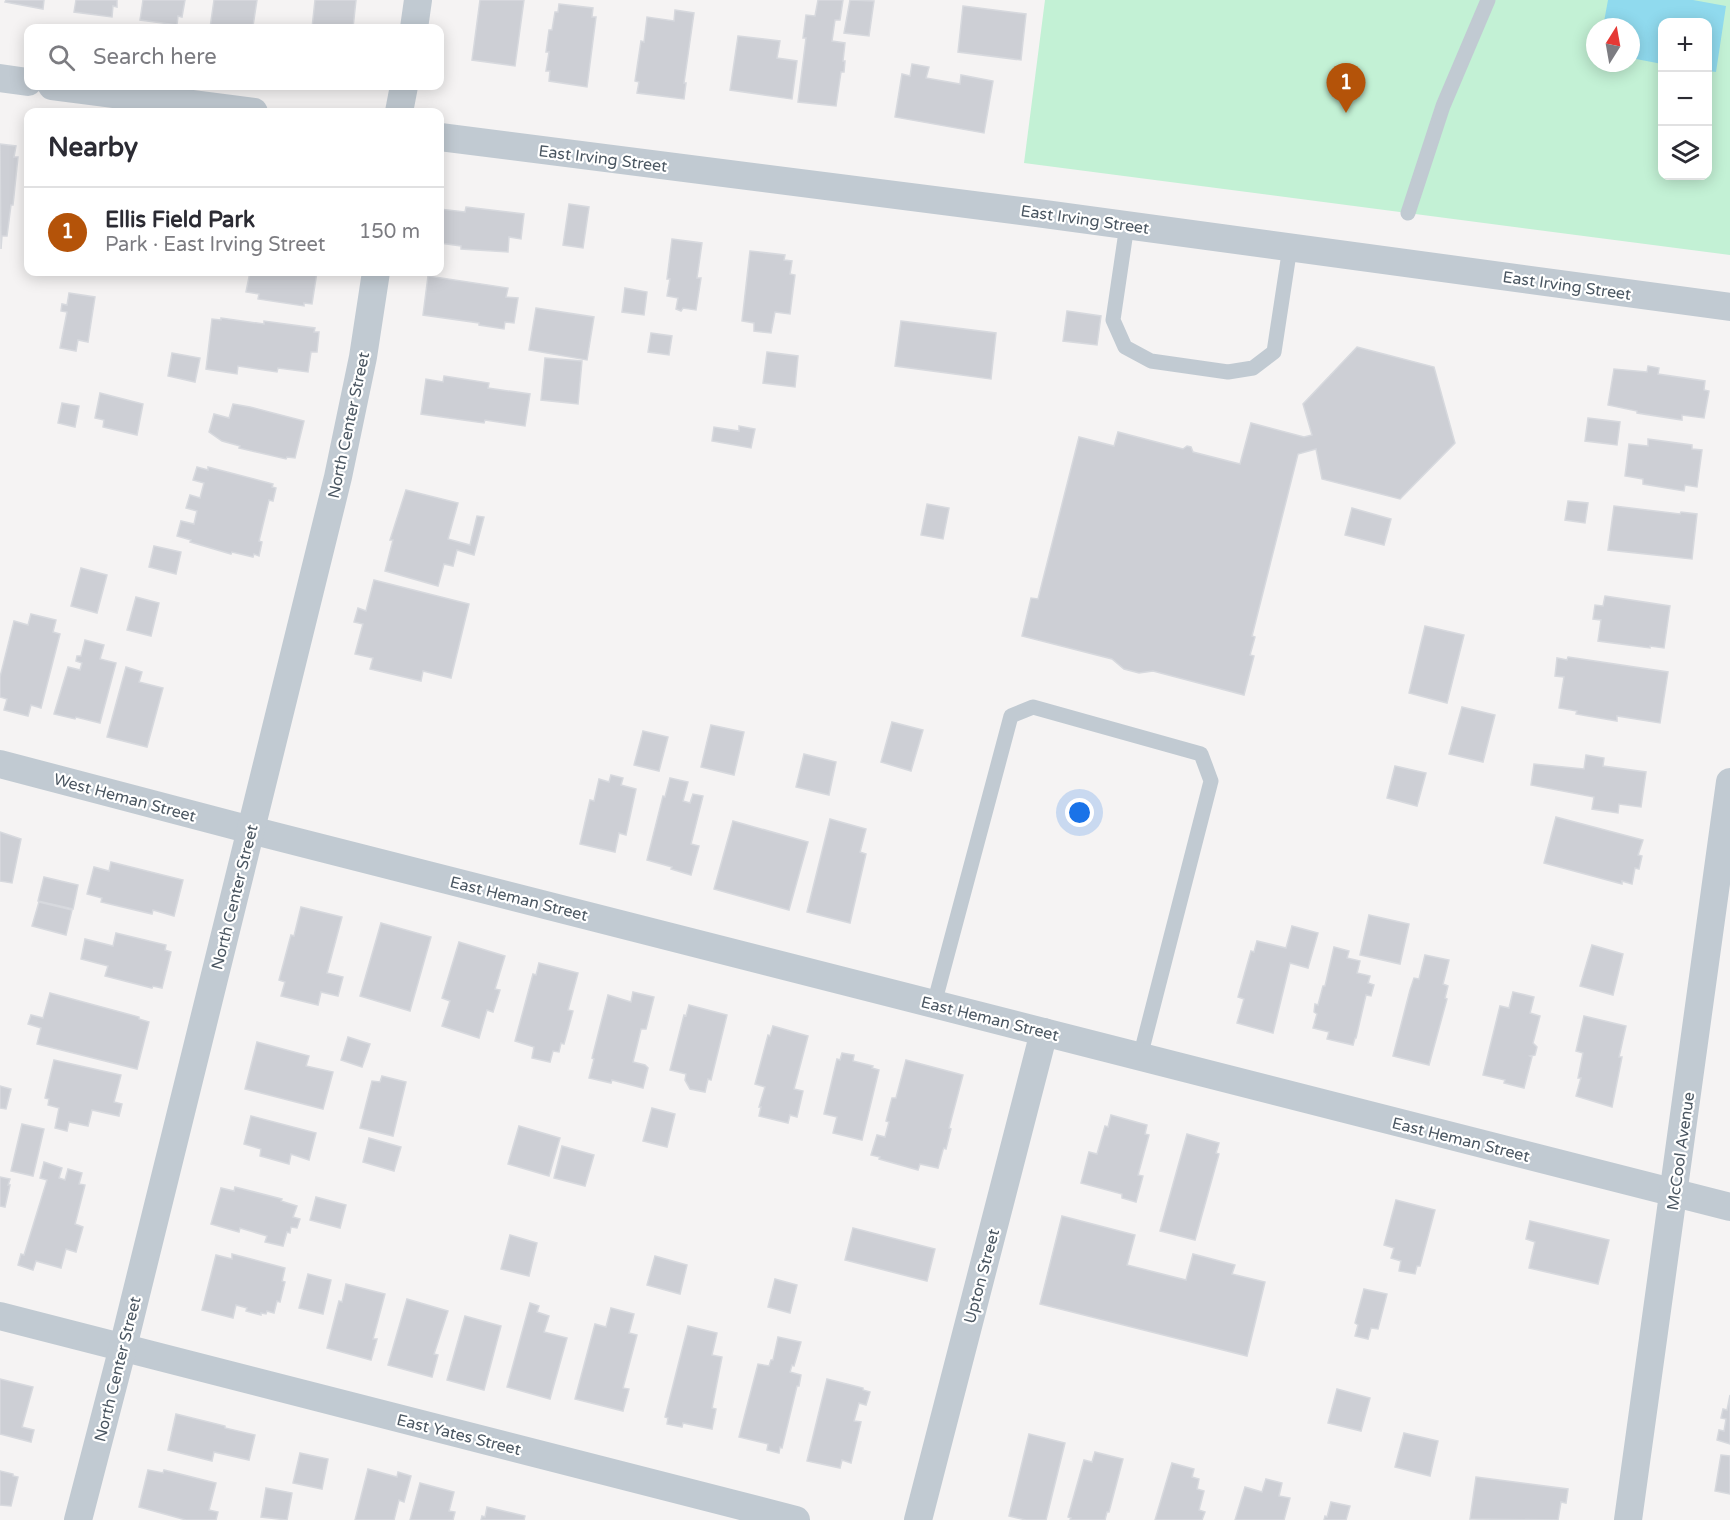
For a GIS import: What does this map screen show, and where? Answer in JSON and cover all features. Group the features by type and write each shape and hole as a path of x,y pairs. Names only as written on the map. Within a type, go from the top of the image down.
{"street":[{"path":"415,24 418,0"},
{"path":"0,78 24,81"},
{"path":"83,90 223,108"},
{"path":"400,108 403,90"},
{"name":"East Irving Street","path":"444,138 1127,225 1730,307"},
{"name":"North Center Street","path":"78,1520 123,1347 338,477 363,357 375,276"},
{"name":"West Heman Street","path":"0,764 251,830"},
{"name":"McCool Avenue","path":"1628,1520 1730,782"},
{"name":"East Heman Street","path":"251,830 1730,1207"},
{"name":"Upton Street","path":"918,1520 1044,1032"},
{"name":"East Yates Street","path":"0,1316 796,1520"}],"lane":[{"path":"1408,213 1443,106 1488,0"},
{"path":"1127,225 1113,320 1125,347 1151,361 1228,372 1253,368 1274,352 1290,247"},
{"path":"934,1004 1011,716 1033,707 1201,754 1211,781 1140,1057"}],"green space":[{"path":"1045,0 1730,0 1730,255 1024,163"}],"water":[{"path":"1608,0 1693,0 1726,6 1716,72 1712,72 1712,18 1658,18 1658,63 1640,60 1640,18 1605,18"}],"building":[{"path":"6,0 44,0 43,9 5,2"},
{"path":"76,0 117,0 117,7 113,6 112,17 74,12"},
{"path":"143,0 185,0 182,17 178,16 177,24 140,20"},
{"path":"214,0 257,0 253,24 211,24"},
{"path":"315,0 356,0 353,24 312,24"},
{"path":"480,0 524,0 515,66 472,60"},
{"path":"818,0 843,0 840,20 835,20 832,41 845,43 844,72 841,72 836,106 798,102 806,38 803,38 806,15 815,16"},
{"path":"850,0 874,1 869,36 844,33"},
{"path":"559,4 593,8 592,17 596,17 587,87 549,81 550,71 546,71 549,52 546,52 549,30 552,30"},
{"path":"963,6 1026,14 1021,60 958,52"},
{"path":"675,10 694,13 684,83 686,83 684,99 637,93 639,82 635,81 647,17 674,21"},
{"path":"738,36 780,41 777,58 797,61 792,99 730,90"},
{"path":"912,64 929,67 926,78 960,84 961,75 993,81 984,133 895,117 902,74 910,76"},
{"path":"0,144 16,146 14,157 18,157 13,205 11,205 7,236 2,236 1,249"},
{"path":"569,204 589,207 583,248 563,245"},
{"path":"466,207 524,214 521,239 509,237 508,252 461,249 461,246 444,244 444,209 465,212"},
{"path":"672,239 702,243 697,278 701,278 696,310 676,309 678,298 667,296"},
{"path":"750,251 785,255 784,260 792,261 790,274 795,275 790,314 775,312 771,333 754,331 754,323 742,321"},
{"path":"249,276 316,276 312,304 304,303 304,306 258,299 259,294 246,292"},
{"path":"428,276 508,288 506,297 518,298 514,323 505,322 504,329 423,315"},
{"path":"625,288 647,292 644,315 622,312"},
{"path":"69,293 95,297 88,342 78,340 76,351 60,348 67,312 61,311 62,304 67,305"},
{"path":"536,308 594,317 587,360 529,350"},
{"path":"1067,311 1101,316 1097,345 1063,341"},
{"path":"221,318 315,328 314,332 319,332 317,352 311,352 308,372 278,368 277,372 238,366 237,374 206,369 212,319 221,320"},
{"path":"901,321 996,333 991,379 895,366"},
{"path":"651,333 672,336 669,355 648,352"},
{"path":"1357,347 1434,367 1455,443 1400,499 1322,479 1316,449 1298,454 1252,636 1255,637 1250,655 1254,656 1244,695 1153,671 1139,673 1124,669 1112,659 1022,636 1031,598 1038,599 1079,437 1114,446 1118,432 1183,449 1187,446 1191,447 1193,452 1240,464 1251,423 1304,437 1312,435 1303,404"},
{"path":"767,352 798,356 795,387 763,383"},
{"path":"172,353 200,358 195,382 168,376"},
{"path":"545,358 582,361 578,404 541,400"},
{"path":"1648,366 1659,368 1658,374 1705,381 1704,390 1709,391 1704,418 1682,415 1682,420 1637,413 1637,411 1608,405 1614,369 1647,372"},
{"path":"444,376 489,383 488,388 530,394 525,426 421,414 426,379 443,382"},
{"path":"100,393 143,404 137,435 103,427 104,420 95,418"},
{"path":"62,403 79,406 75,427 58,423"},
{"path":"233,404 304,421 295,458 287,457 286,459 239,448 240,446 222,441 209,432 214,414 229,418"},
{"path":"1588,418 1620,422 1617,445 1585,441"},
{"path":"739,426 755,429 751,448 712,441 714,427 739,431"},
{"path":"1648,439 1692,445 1692,449 1702,450 1697,487 1685,485 1684,491 1643,484 1643,479 1625,476 1629,444 1648,446"},
{"path":"197,467 208,470 208,467 273,484 272,487 276,488 273,501 269,500 259,541 262,542 259,556 254,554 253,557 232,552 231,554 177,536 181,521 194,524 197,511 186,508 190,495 200,498 204,483 193,480"},
{"path":"406,490 458,503 448,539 470,545 477,516 484,517 474,555 457,550 453,566 444,564 438,586 385,571 393,540 390,540"},
{"path":"1568,501 1588,503 1585,523 1565,520"},
{"path":"927,504 949,508 943,539 921,535"},
{"path":"1614,506 1697,514 1692,559 1608,550"},
{"path":"1352,508 1391,519 1384,545 1345,535"},
{"path":"154,546 181,552 176,574 149,567"},
{"path":"81,568 107,575 97,613 71,606"},
{"path":"374,580 469,604 451,678 423,671 421,681 370,669 373,658 355,654 363,624 354,622 358,608 366,611"},
{"path":"1605,596 1670,606 1664,648 1598,641 1601,620 1593,619 1595,605 1603,606"},
{"path":"136,597 159,603 151,636 127,630"},
{"path":"31,614 56,620 53,632 60,634 41,708 31,705 28,716 4,710 7,699 0,697 0,677 14,621 28,625"},
{"path":"1425,626 1464,635 1447,703 1409,693"},
{"path":"85,640 104,645 100,659 116,663 100,723 54,714 68,667 80,670 82,663 76,661 77,656 81,656"},
{"path":"1568,657 1668,672 1660,723 1617,716 1617,721 1576,714 1577,711 1559,708 1564,677 1555,676 1557,658 1567,660"},
{"path":"126,667 142,672 139,682 163,688 147,747 107,737"},
{"path":"1462,707 1495,715 1483,762 1449,754"},
{"path":"892,722 923,730 911,771 881,762"},
{"path":"711,725 744,732 734,775 701,767"},
{"path":"643,731 668,737 659,771 634,765"},
{"path":"804,754 836,762 829,795 796,787"},
{"path":"1586,755 1604,758 1603,766 1646,772 1641,807 1619,804 1618,813 1592,809 1594,797 1531,785 1534,764 1584,769"},
{"path":"1395,766 1426,773 1417,806 1387,798"},
{"path":"611,775 623,778 621,785 636,789 626,835 619,833 615,852 580,844 590,800 594,801 599,779 609,782"},
{"path":"670,778 688,782 683,801 690,803 693,794 703,796 691,844 699,846 691,875 647,860 663,796 665,797"},
{"path":"1556,817 1643,840 1638,855 1642,856 1639,869 1635,868 1632,884 1622,881 1622,884 1544,863"},
{"path":"830,819 866,829 860,852 866,854 850,923 807,912"},
{"path":"733,821 808,842 789,910 714,889"},
{"path":"0,832 21,839 12,883 0,881"},
{"path":"111,862 183,880 174,916 153,910 152,914 101,902 102,898 87,894 94,867 109,871"},
{"path":"44,877 78,885 73,909 38,901"},
{"path":"39,902 72,910 66,935 32,926"},
{"path":"301,907 342,917 327,973 343,977 338,996 321,992 318,1005 281,996 285,982 279,980"},
{"path":"1369,915 1409,924 1400,964 1360,955"},
{"path":"381,923 431,937 410,1011 360,996"},
{"path":"1292,926 1318,933 1308,968 1290,963 1273,1033 1237,1023 1244,999 1238,997 1251,951 1254,952 1257,941 1286,948"},
{"path":"116,933 166,945 165,950 171,952 162,988 153,986 152,988 105,976 108,966 81,959 85,939 113,946"},
{"path":"459,942 505,956 495,989 500,990 493,1012 487,1010 479,1038 442,1026 450,1001 442,998"},
{"path":"1592,945 1623,954 1613,995 1580,986"},
{"path":"1334,947 1349,951 1347,958 1360,961 1357,973 1370,976 1368,983 1374,985 1371,996 1366,995 1353,1045 1327,1039 1329,1032 1313,1028 1317,1014 1314,1012 1315,1004 1318,1005 1323,986 1325,986"},
{"path":"1425,955 1449,960 1443,984 1448,986 1445,998 1447,999 1429,1065 1393,1056 1410,990 1414,978 1419,979"},
{"path":"539,963 578,973 568,1010 573,1011 564,1044 561,1043 559,1052 553,1051 550,1062 532,1058 534,1047 515,1041 533,974 536,975"},
{"path":"633,992 654,997 646,1029 641,1029 633,1062 648,1068 643,1088 612,1080 611,1083 589,1078 608,995 631,1002"},
{"path":"1513,992 1534,997 1530,1013 1540,1016 1533,1043 1537,1047 1535,1055 1530,1056 1532,1057 1524,1088 1504,1083 1505,1080 1483,1075 1500,1006 1509,1008"},
{"path":"50,993 139,1017 149,1022 137,1069 37,1044 41,1028 28,1024 31,1015 43,1018"},
{"path":"689,1005 727,1015 711,1080 708,1079 705,1092 690,1089 685,1080 686,1074 670,1070 684,1015 686,1016"},
{"path":"1584,1016 1626,1026 1612,1107 1576,1096 1581,1078 1578,1078 1583,1053 1576,1051"},
{"path":"773,1026 808,1036 794,1089 803,1091 797,1117 790,1115 788,1123 759,1116 761,1107 759,1107 765,1087 755,1084 768,1035 770,1036"},
{"path":"348,1037 370,1044 362,1067 341,1060"},
{"path":"257,1042 309,1056 306,1066 333,1072 323,1109 245,1089"},
{"path":"842,1053 854,1055 853,1061 873,1066 872,1068 879,1070 862,1140 833,1133 837,1117 824,1114 837,1059 840,1060"},
{"path":"54,1060 121,1075 114,1102 122,1104 119,1116 92,1110 88,1126 69,1122 67,1131 55,1128 59,1108 48,1105 49,1099 45,1098"},
{"path":"906,1060 963,1075 946,1149 943,1150 938,1168 920,1164 918,1170 871,1155 877,1135 885,1137 889,1122 886,1121 892,1098 896,1098"},
{"path":"382,1076 406,1082 393,1136 360,1128 372,1081 380,1082"},
{"path":"0,1086 11,1089 6,1109 0,1108"},
{"path":"652,1108 675,1114 667,1147 643,1141"},
{"path":"1111,1115 1147,1125 1145,1134 1149,1135 1138,1175 1143,1176 1136,1202 1122,1198 1122,1194 1081,1183 1089,1152 1097,1154 1105,1126 1108,1127"},
{"path":"251,1116 316,1133 309,1160 291,1154 289,1164 260,1156 261,1149 244,1144"},
{"path":"22,1124 44,1129 33,1176 11,1171"},
{"path":"519,1126 560,1138 549,1176 508,1164"},
{"path":"1187,1134 1219,1143 1216,1153 1219,1154 1195,1240 1160,1231"},
{"path":"369,1138 401,1147 394,1171 363,1162"},
{"path":"562,1146 594,1155 585,1186 554,1178"},
{"path":"44,1162 62,1168 59,1178 65,1180 68,1169 82,1173 79,1184 85,1185 75,1224 83,1227 76,1252 66,1249 61,1268 36,1261 33,1270 18,1265 21,1254 24,1255 47,1180 40,1178"},
{"path":"0,1177 10,1179 5,1207 0,1206"},
{"path":"235,1187 282,1199 281,1201 297,1206 293,1217 300,1219 297,1228 291,1227 290,1233 287,1232 283,1246 265,1242 267,1236 240,1228 239,1232 211,1224 221,1188 234,1191"},
{"path":"316,1197 346,1205 340,1228 310,1220"},
{"path":"1396,1200 1435,1210 1420,1266 1417,1266 1415,1274 1399,1271 1401,1261 1391,1258 1394,1248 1384,1245"},
{"path":"1062,1216 1135,1235 1127,1265 1186,1280 1193,1254 1235,1265 1232,1274 1265,1282 1247,1356 1040,1304"},
{"path":"1530,1221 1609,1240 1598,1284 1529,1268 1535,1242 1526,1239"},
{"path":"853,1228 935,1249 927,1281 845,1260"},
{"path":"510,1235 537,1243 529,1276 501,1269"},
{"path":"232,1254 285,1268 282,1281 285,1282 280,1302 277,1301 274,1313 267,1311 266,1314 261,1313 261,1315 246,1311 247,1308 236,1305 233,1318 202,1310 216,1255 232,1259"},
{"path":"655,1256 687,1265 680,1294 647,1285"},
{"path":"308,1274 331,1280 323,1314 299,1308"},
{"path":"775,1279 797,1285 790,1313 768,1307"},
{"path":"346,1284 385,1294 373,1339 377,1339 371,1360 327,1348 339,1301 342,1302"},
{"path":"1364,1289 1387,1294 1378,1329 1371,1328 1368,1339 1355,1336 1358,1325 1355,1323"},
{"path":"407,1299 448,1311 434,1354 438,1355 432,1377 388,1365"},
{"path":"530,1303 539,1306 537,1312 549,1316 544,1332 567,1338 550,1399 507,1387"},
{"path":"611,1308 634,1314 629,1333 637,1335 623,1388 629,1389 623,1411 575,1399 595,1324 606,1327"},
{"path":"465,1316 501,1326 484,1390 447,1380"},
{"path":"688,1326 717,1333 712,1355 722,1357 712,1408 716,1409 712,1429 683,1423 682,1427 667,1424 668,1418 665,1417"},
{"path":"778,1337 801,1342 790,1372 801,1375 799,1386 797,1386 779,1453 767,1450 768,1444 739,1437 758,1364 769,1366 773,1360"},
{"path":"0,1379 33,1387 22,1427 34,1430 31,1442 0,1434"},
{"path":"827,1379 863,1388 870,1392 866,1405 859,1403 854,1421 861,1422 851,1463 842,1460 840,1468 807,1461"},
{"path":"1337,1389 1370,1398 1361,1431 1328,1423"},
{"path":"1730,1395 1730,1444 1717,1440 1719,1430 1724,1431 1726,1419 1721,1418 1723,1409 1727,1410"},
{"path":"176,1414 255,1435 249,1460 214,1452 212,1461 168,1450"},
{"path":"1404,1433 1438,1441 1430,1476 1395,1467"},
{"path":"1029,1434 1065,1443 1046,1520 1026,1520 1009,1516"},
{"path":"1095,1452 1123,1459 1109,1512 1105,1520 1070,1520 1071,1518 1068,1517 1084,1460 1092,1462"},
{"path":"300,1453 328,1459 322,1489 293,1483"},
{"path":"1721,1455 1730,1456 1730,1494 1715,1491"},
{"path":"1172,1463 1194,1469 1192,1477 1199,1479 1197,1489 1204,1491 1199,1510 1205,1512 1202,1520 1155,1520"},
{"path":"368,1469 397,1477 398,1472 411,1476 404,1502 399,1500 394,1520 355,1520"},
{"path":"148,1470 163,1473 164,1470 216,1483 209,1510 218,1512 216,1520 186,1520 139,1507"},
{"path":"0,1471 18,1477 11,1506 0,1505"},
{"path":"1476,1477 1568,1489 1566,1503 1561,1502 1558,1520 1470,1519"},
{"path":"1266,1479 1282,1483 1279,1496 1290,1498 1284,1520 1235,1520 1245,1487 1262,1492"},
{"path":"420,1483 454,1492 449,1511 455,1512 453,1520 410,1520"},
{"path":"266,1488 292,1493 287,1520 261,1517"},
{"path":"1331,1502 1350,1506 1346,1520 1324,1520"},
{"path":"487,1507 525,1516 524,1520 481,1520 482,1516 485,1517"}],"place":[{"name":"Ellis Field Park","path":"1346,113"}]}
